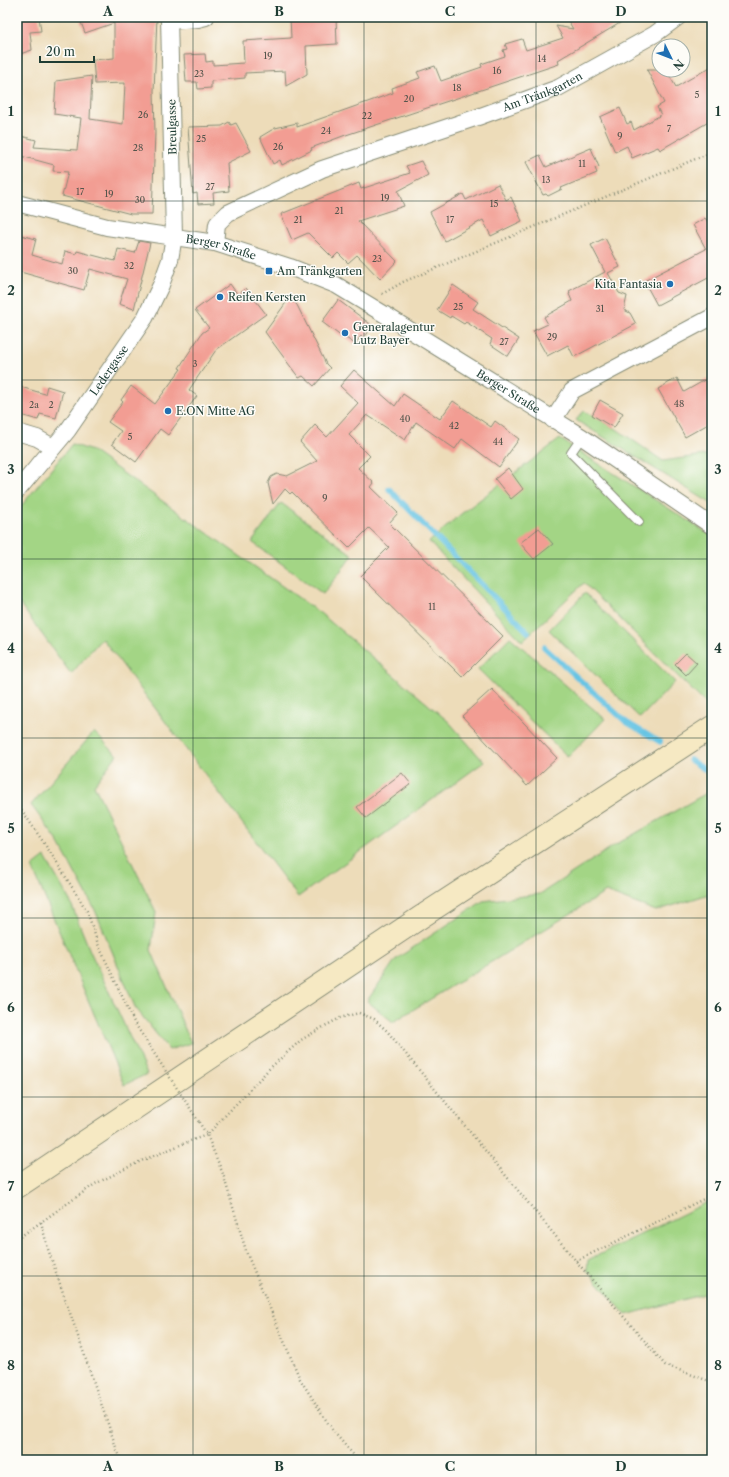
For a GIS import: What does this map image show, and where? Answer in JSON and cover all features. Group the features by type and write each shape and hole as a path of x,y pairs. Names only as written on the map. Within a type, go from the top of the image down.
{"main road":[{"path":"17,1187 434,908 712,728"}],"street":[{"path":"169,19 198,19 206,17"},
{"name":"Am Tränkgarten","path":"215,243 217,224 228,213 322,169 478,117 558,88 655,34 678,17"},
{"name":"Breulgasse","path":"169,19 174,236"},
{"name":"Berger Straße","path":"17,203 107,227 215,243 253,254 312,275 336,286 582,437 712,526"},
{"name":"Ledergasse","path":"17,491 72,423 145,318 161,285 170,260 174,236"},
{"name":"Berger Straße","path":"553,420 572,391 712,317"},
{"path":"17,432 38,438 53,447"}],"lane":[{"path":"582,437 571,453 639,522"}],"path":[{"path":"372,307 382,294 403,282 712,152"},
{"path":"17,803 87,911 98,944 134,1022 207,1136 223,1174 247,1254 300,1379 333,1430 358,1460"},
{"path":"17,1239 95,1184 141,1161 190,1141 207,1136 270,1069 301,1040 340,1018 359,1013 374,1019 387,1031 664,1366 712,1382"},
{"path":"576,1261 712,1195"},
{"path":"41,1222 48,1249 117,1450 122,1460"}],"green space":[{"path":"584,411 615,428 663,461 712,454 712,504 576,420"},
{"path":"560,439 712,536 712,699 705,703 584,583 522,641 429,542 461,514"},
{"path":"72,444 92,451 320,613 449,722 484,762 298,897 102,638 71,674 17,600 17,511"},
{"path":"281,503 353,555 323,594 252,542"},
{"path":"585,593 675,682 640,718 549,630"},
{"path":"510,637 605,719 568,757 478,669"},
{"path":"94,732 117,755 94,785 156,912 151,950 191,1043 169,1050 135,1007 95,910 57,840 31,805"},
{"path":"712,790 712,893 656,911 606,892 393,1022 367,1001 396,959 483,901 540,894 615,845"},
{"path":"45,857 70,901 90,951 147,1074 124,1085 32,867"},
{"path":"712,1200 712,1292 626,1315 587,1270 588,1260"}],"building":[{"path":"17,17 39,17 41,31 30,32 32,50 17,55"},
{"path":"79,17 157,17 152,214 131,214 62,196 68,172 53,171 54,165 17,155 17,135 36,140 34,147 77,150 81,118 54,114 56,81 92,76 90,119 123,124 125,83 95,84 93,60 114,58 114,23 85,33"},
{"path":"290,17 336,17 337,44 306,46 307,74 286,86 285,71 245,73 245,78 211,81 211,88 198,89 197,82 186,82 184,55 205,54 206,62 213,61 213,65 244,63 243,41 291,38"},
{"path":"566,17 630,17 558,60 559,64 343,136 311,148 312,150 282,165 280,160 273,164 260,137 275,128 297,123 297,127 393,93 392,88 420,78 417,72 435,66 441,81 482,67 481,64 505,56 503,50 507,49 505,44 522,39 526,50 563,38 556,26 573,29"},
{"path":"712,66 712,120 660,150 658,147 632,158 627,146 615,152 600,117 620,108 627,124 631,122 634,130 661,115 657,107 664,103 651,78 671,78 676,87"},
{"path":"647,70 651,70 651,78"},
{"path":"229,122 231,125 236,123 251,151 227,163 229,191 213,193 214,203 198,204 197,193 193,194 188,127 222,126"},
{"path":"591,148 599,167 595,168 597,173 561,188 562,189 548,196 546,194 543,195 526,162 540,155 546,167"},
{"path":"421,161 428,175 398,191 404,206 358,221 397,261 380,279 357,255 348,263 338,253 333,258 308,233 292,240 281,214 359,183 361,189 410,173 406,166"},
{"path":"498,184 506,200 511,197 522,221 491,236 483,220 445,241 430,212 463,194 466,200"},
{"path":"705,218 708,222 712,220 712,276 657,305 644,281 706,249 693,225"},
{"path":"17,234 36,239 32,255 62,264 65,251 76,254 77,251 115,261 118,249 135,253 139,241 150,243 134,309 119,304 127,279 90,269 84,290 17,271"},
{"path":"605,238 620,267 608,273 619,293 627,296 624,310 630,313 636,324 574,357 568,345 547,356 533,331 548,324 544,317 572,301 569,291 605,272 591,245"},
{"path":"230,284 238,295 246,288 266,314 216,350 189,390 197,396 168,435 160,429 136,462 112,444 121,431 108,422 123,402 121,400 131,386 155,404 181,369 179,368 202,333 209,328 195,310"},
{"path":"453,285 478,302 473,309 519,339 508,356 490,344 492,339 466,322 464,324 437,310"},
{"path":"290,297 297,305 326,364 330,368 314,386 303,376 299,378 265,332"},
{"path":"338,300 373,326 364,338 361,336 355,344 343,336 342,337 322,322"},
{"path":"354,370 395,406 403,394 440,419 453,401 491,427 495,421 519,439 499,467 462,439 455,449 416,422 405,440 367,415 349,435 370,456 358,468 374,483 371,487 398,513 389,523 503,636 462,677 360,576 389,547 369,528 349,548 292,492 290,494 285,489 273,504 268,483 271,477 277,474 287,476 317,461 300,442 315,425 327,437 358,403 340,386"},
{"path":"712,376 712,422 685,437 658,389 677,378 684,392"},
{"path":"17,386 45,394 47,386 63,391 56,418 40,414 38,420 17,414"},
{"path":"600,400 623,413 614,428 592,415"},
{"path":"508,468 523,489 511,499 495,479"},
{"path":"539,528 553,544 534,559 520,543"},
{"path":"686,653 697,663 686,675 675,664"},
{"path":"492,689 557,758 527,786 462,716"},
{"path":"402,773 411,784 366,818 357,807"}],"waterway":[{"path":"389,489 528,632"},
{"path":"544,647 626,722 660,742"},
{"path":"690,760 712,774"}],"place":[{"name":"Am Tränkgarten","path":"269,271"},
{"name":"Kita Fantasia","path":"670,284"},
{"name":"Reifen Kersten","path":"220,297"},
{"name":"Generalagentur Lutz Bayer","path":"345,333"},
{"name":"E.ON Mitte AG","path":"168,411"}]}
